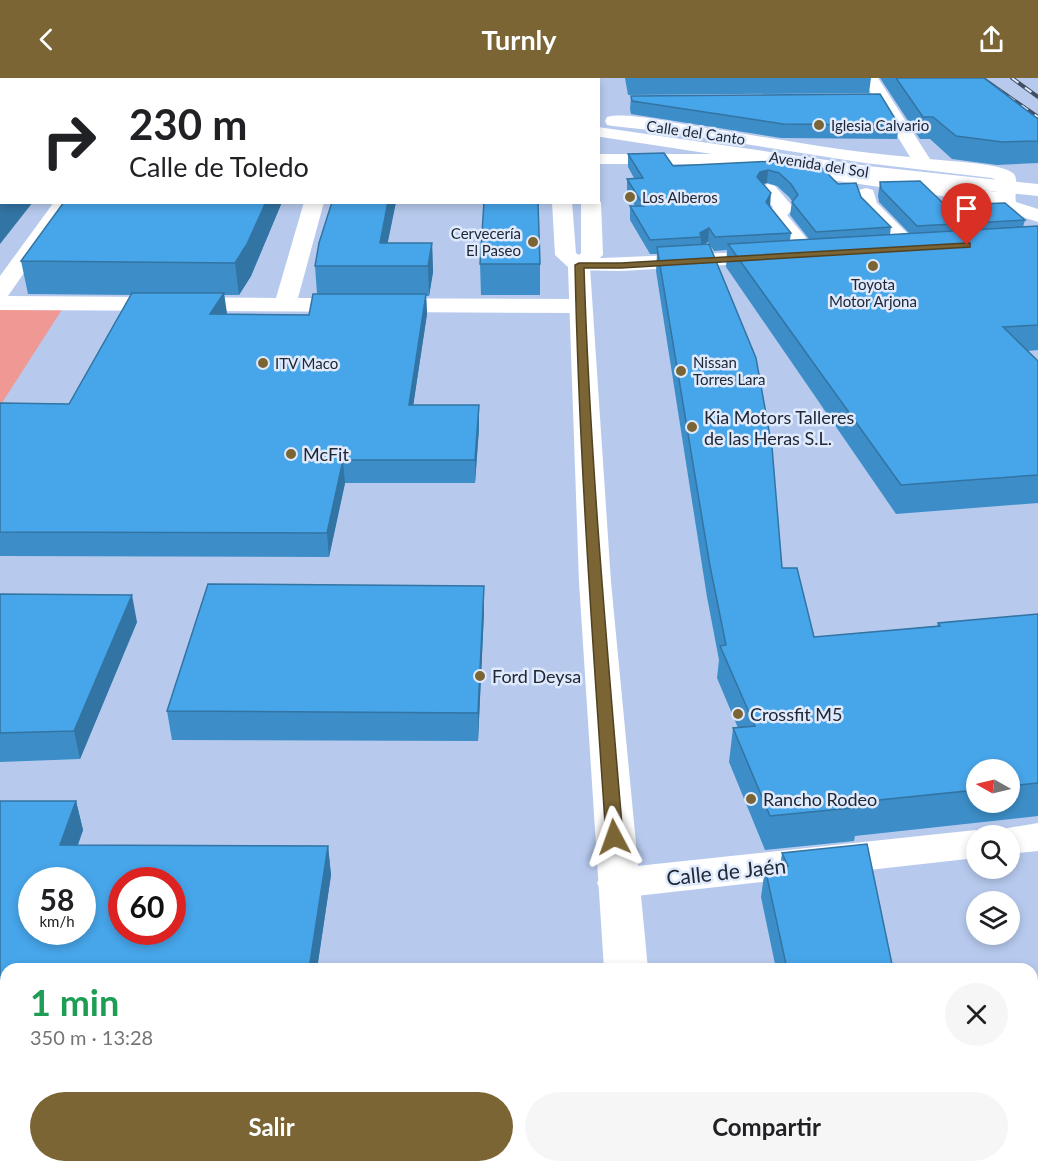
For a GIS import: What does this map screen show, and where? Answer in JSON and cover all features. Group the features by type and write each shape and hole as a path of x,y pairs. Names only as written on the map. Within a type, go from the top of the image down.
{"street":[{"path":"870,78 886,100 911,148 923,162"},
{"path":"863,100 886,100"},
{"name":"Calle del Canto","path":"605,125 661,125 865,158 923,162 996,173 1006,177 1005,199 1008,206 1038,216"},
{"name":"Avenida del Sol","path":"605,125 868,172 1038,190"},
{"name":"Avenida del Sol","path":"684,140 929,172 1038,183"},
{"name":"Calle del Canto","path":"600,159 721,159 1005,199"},
{"path":"876,184 866,194 868,205 911,244 883,250"},
{"path":"768,190 784,208 777,214 802,245"},
{"path":"0,292 63,204"},
{"path":"285,304 313,204"},
{"path":"562,204 566,255 579,265 621,265 824,254"},
{"path":"579,265 592,255 591,204"},
{"path":"579,265 579,306 596,593 625,963"},
{"path":"0,303 579,306"},
{"path":"1020,839 1038,837"},
{"name":"Calle de Jaén","path":"618,883 966,845"}],"shaded area":[{"path":"0,308 63,308 0,406"}],"building":[{"path":"896,78 984,78 1038,119 1038,141 1002,142 956,136 933,117 923,117"},
{"path":"880,94 899,125 783,124 632,101 631,96"},
{"path":"664,153 673,166 775,161 822,168 838,184 856,183 861,197 891,227 816,232 792,202 798,195 791,184 779,173 768,170 760,172 757,177 771,193 766,202 791,233 715,237 709,228 700,233 701,237 650,240 630,206 644,206 627,179 643,178 628,154"},
{"path":"920,181 945,205 1005,203 1025,220 917,226 881,189 880,182"},
{"path":"63,204 265,204 247,244 235,263 21,261"},
{"path":"331,204 388,204 380,243 432,243 428,266 315,266 319,243"},
{"path":"484,204 538,204 540,264 480,264"},
{"path":"1038,226 1038,325 1003,327 1038,361 1038,475 901,485 728,244"},
{"path":"709,244 756,358 772,447 782,568 797,568 814,637 940,626 938,623 1038,614 1038,783 1020,785 1020,759 966,759 966,791 860,802 861,807 770,816 733,728 755,726 720,646 726,645 710,566 657,247"},
{"path":"132,293 224,293 210,314 309,315 313,294 426,294 409,405 479,405 475,460 343,460 327,533 0,532 0,403 69,404"},
{"path":"208,584 484,586 478,713 167,711"},
{"path":"0,594 132,595 74,731 0,733"},
{"path":"0,801 76,801 60,845 328,846 310,963 0,963"},
{"path":"867,844 892,963 786,963 765,868 788,866 782,853"}],"railway":[{"path":"982,78 1038,117"},
{"path":"1012,78 1038,97"}],"place":[{"name":"Iglesia Calvario","path":"819,125"},
{"name":"Los Alberos","path":"630,197"},
{"name":"Cervecería El Paseo","path":"533,242"},
{"name":"Toyota Motor Arjona","path":"873,266"},
{"name":"ITV Maco","path":"263,363"},
{"name":"Nissan Torres Lara","path":"681,371"},
{"name":"Kia Motors Talleres de las Heras S.L.","path":"692,427"},
{"name":"McFit","path":"291,454"},
{"name":"Ford Deysa","path":"480,676"},
{"name":"Crossfit M5","path":"738,714"},
{"name":"Rancho Rodeo","path":"751,799"}],"route":[{"path":"614,837 595,582 579,306 579,265 621,265 967,245"}]}
